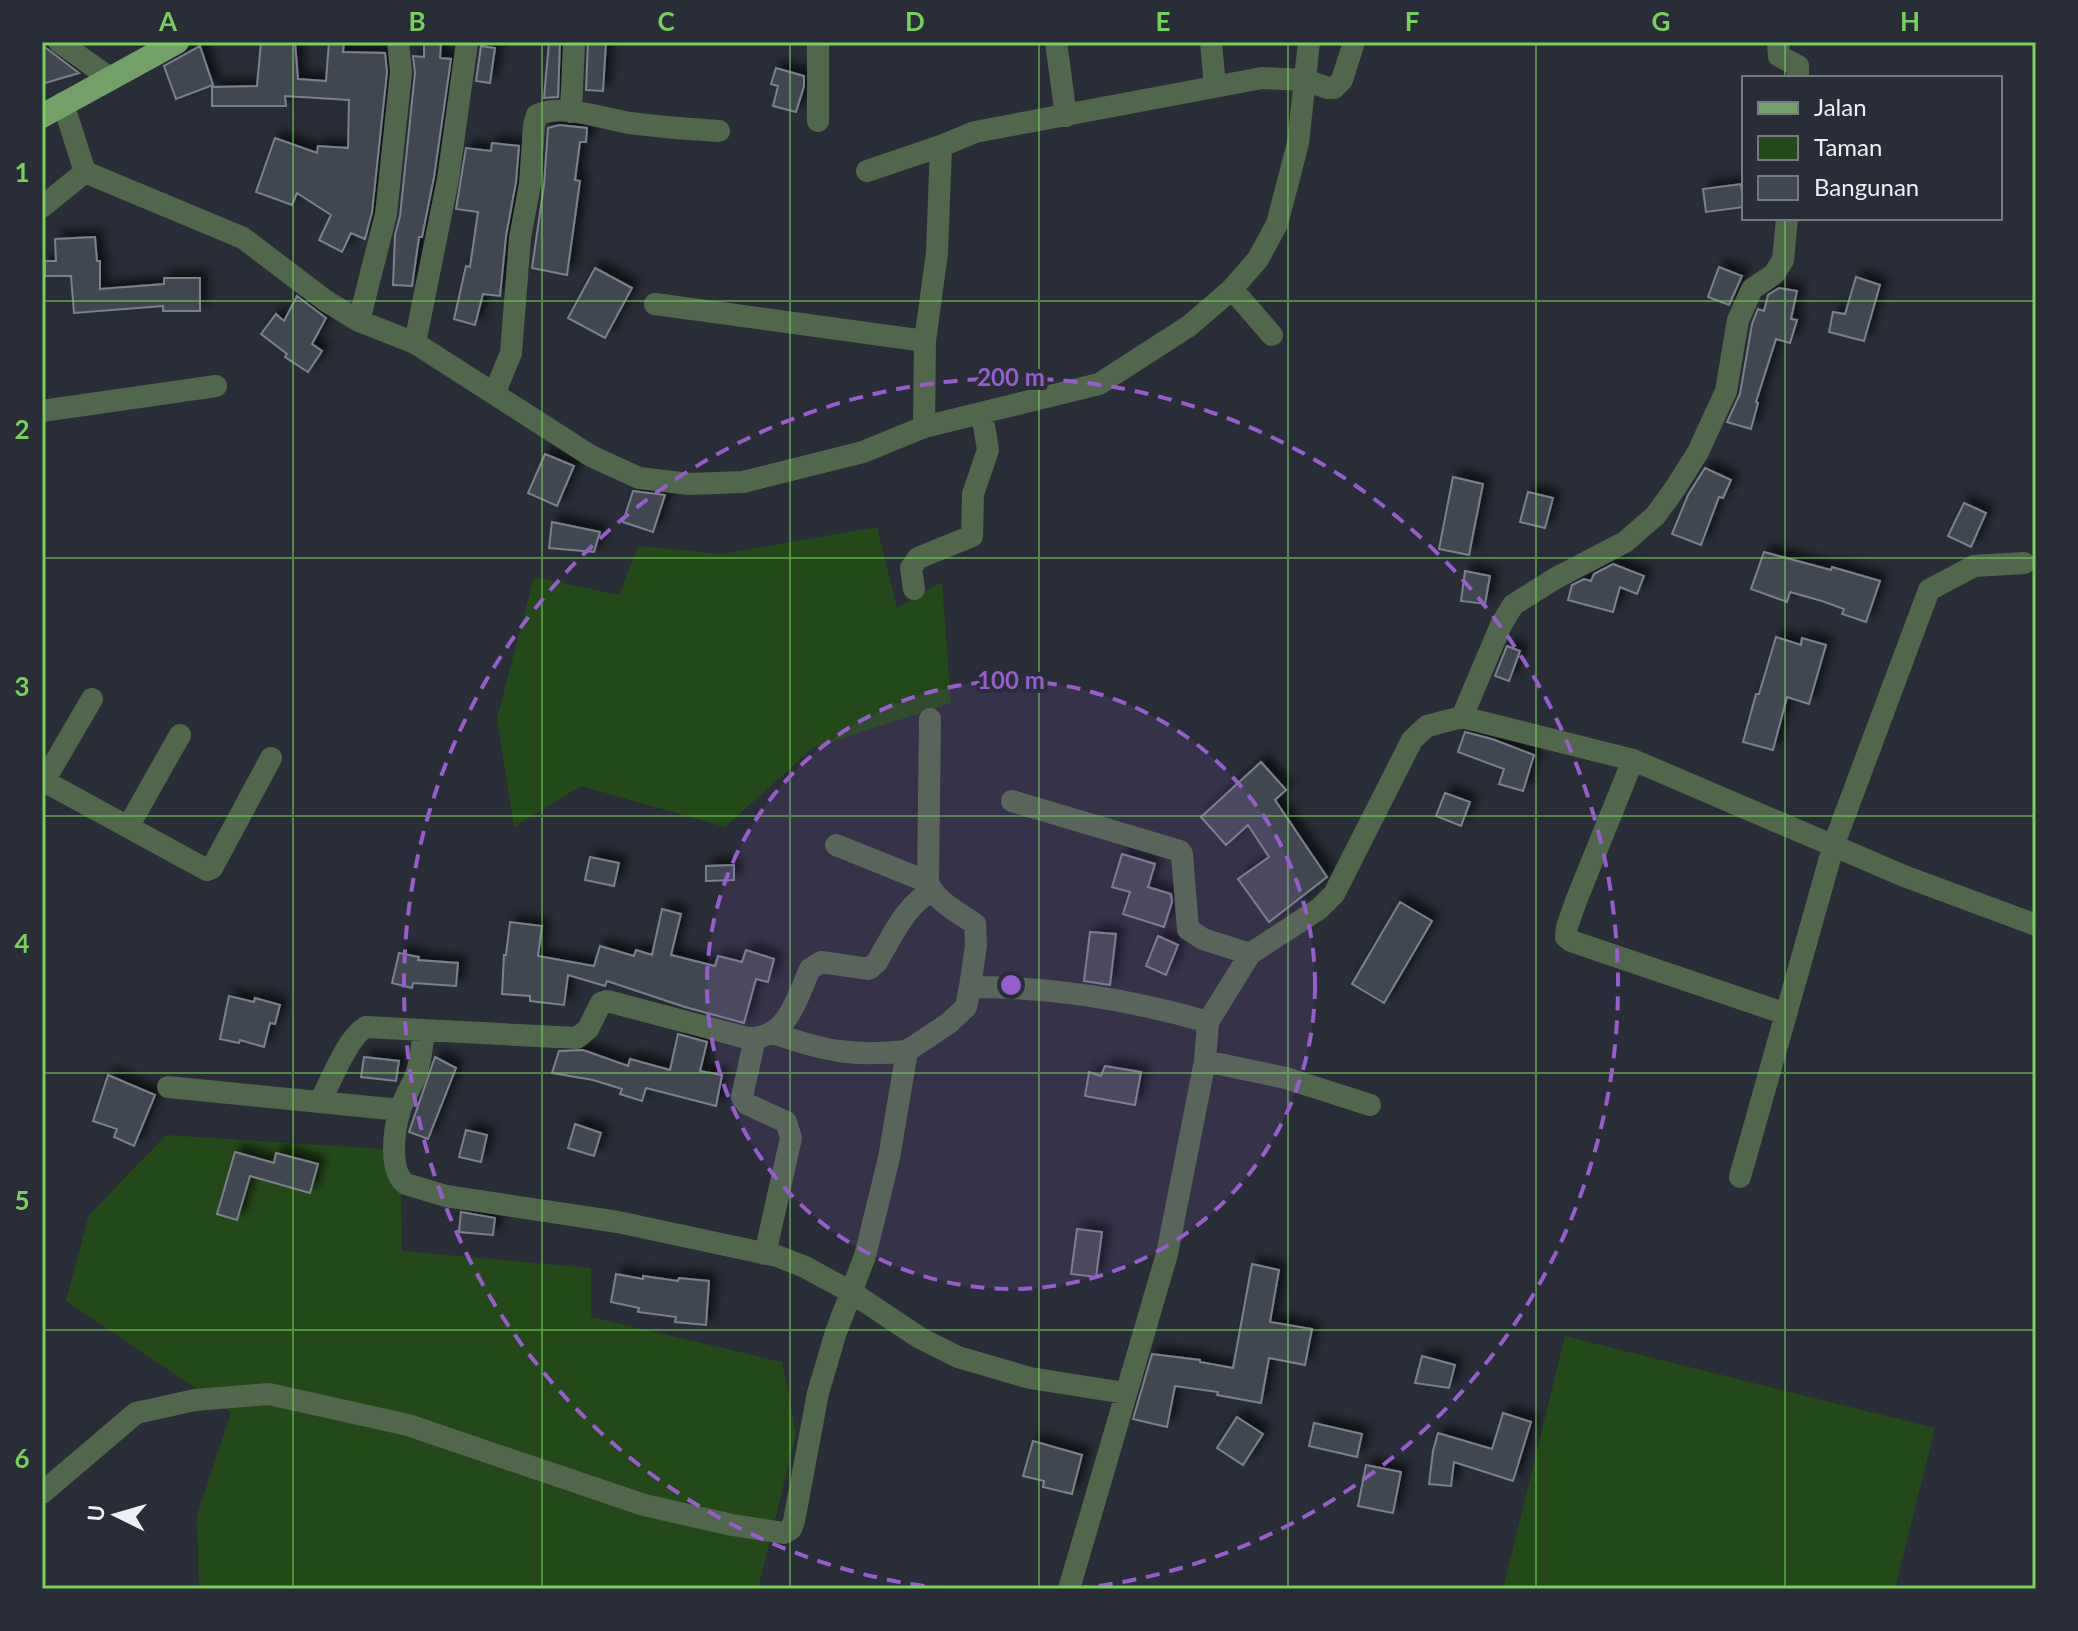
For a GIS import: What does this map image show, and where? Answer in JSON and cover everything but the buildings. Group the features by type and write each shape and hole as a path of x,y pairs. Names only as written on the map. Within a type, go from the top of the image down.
{"main road":[{"path":"42,116 177,42"}],"street":[{"path":"59,42 110,78"},
{"path":"359,321 386,214 401,72 398,42"},
{"path":"415,343 448,179 467,42"},
{"path":"571,112 574,42"},
{"path":"818,42 818,121"},
{"path":"1056,42 1066,116"},
{"path":"1211,42 1215,87"},
{"path":"63,103 85,172 243,238 326,301 359,321 415,343 591,456 639,478 689,484 743,482 863,452 924,427 1099,384 1189,326 1234,292 1258,259 1277,224 1316,84 1309,42"},
{"path":"867,171 975,132 1262,78 1338,86 1354,42"},
{"path":"1778,42 1779,56 1798,66 1798,76"},
{"path":"494,394 511,353 523,210 530,184 534,125 540,113 571,112 629,122 719,131"},
{"path":"924,427 925,341 937,253 941,146"},
{"path":"42,207 85,172"},
{"path":"1462,717 1501,625 1513,605 1556,578 1625,542 1655,516 1674,490 1698,452 1726,391 1738,320 1752,289 1774,274 1783,260 1787,220"},
{"path":"1234,292 1272,335"},
{"path":"655,304 925,341"},
{"path":"42,411 216,386"},
{"path":"914,589 911,568 918,558 972,536 973,494 988,450 982,413"},
{"path":"1740,1177 1834,844 1929,590 1974,566 2024,563"},
{"path":"92,699 43,780 207,870 212,868 271,758"},
{"path":"1069,1589 1167,1254 1205,1061 1208,1022 1250,954 1319,909 1334,894 1412,740 1427,726 1462,717 1633,760 1904,876 2036,925"},
{"path":"765,1254 791,1138 786,1122 747,1104 742,1097 764,1036 788,1020 810,969 821,962 869,969 930,886 930,719"},
{"path":"128,827 180,735"},
{"path":"1633,760 1576,901 1566,937 1786,1014"},
{"path":"1012,801 1180,851 1188,929 1203,939 1250,954"},
{"path":"320,1102 350,1044 366,1027 577,1038 588,1029 601,1003 607,1001 820,1049 851,1054 907,1051 949,1023 966,1007 976,945 975,924 930,886 836,845"},
{"path":"970,987 1003,987 1158,1008 1208,1022"},
{"path":"424,1031 417,1073 400,1110 395,1132 395,1162 400,1180 406,1184 446,1196 618,1222 765,1254 805,1267 851,1292 920,1338 958,1357 1030,1378 1125,1393"},
{"path":"42,1493 136,1413 195,1400 269,1394 408,1425 644,1505 784,1533 791,1529 794,1521 818,1393 836,1332 865,1256 889,1158 907,1051"},
{"path":"1205,1061 1286,1078 1370,1105"},
{"path":"168,1087 400,1110"}],"green space":[{"path":"877,527 897,608 942,582 951,703 813,748 725,827 581,786 514,827 497,718 534,577 619,595 638,546 722,554"},
{"path":"166,1135 400,1150 402,1251 591,1268 591,1317 782,1362 796,1434 758,1589 199,1589 197,1516 231,1412 66,1301 89,1215"},
{"path":"1565,1336 1935,1428 1895,1589 1503,1589"}]}
